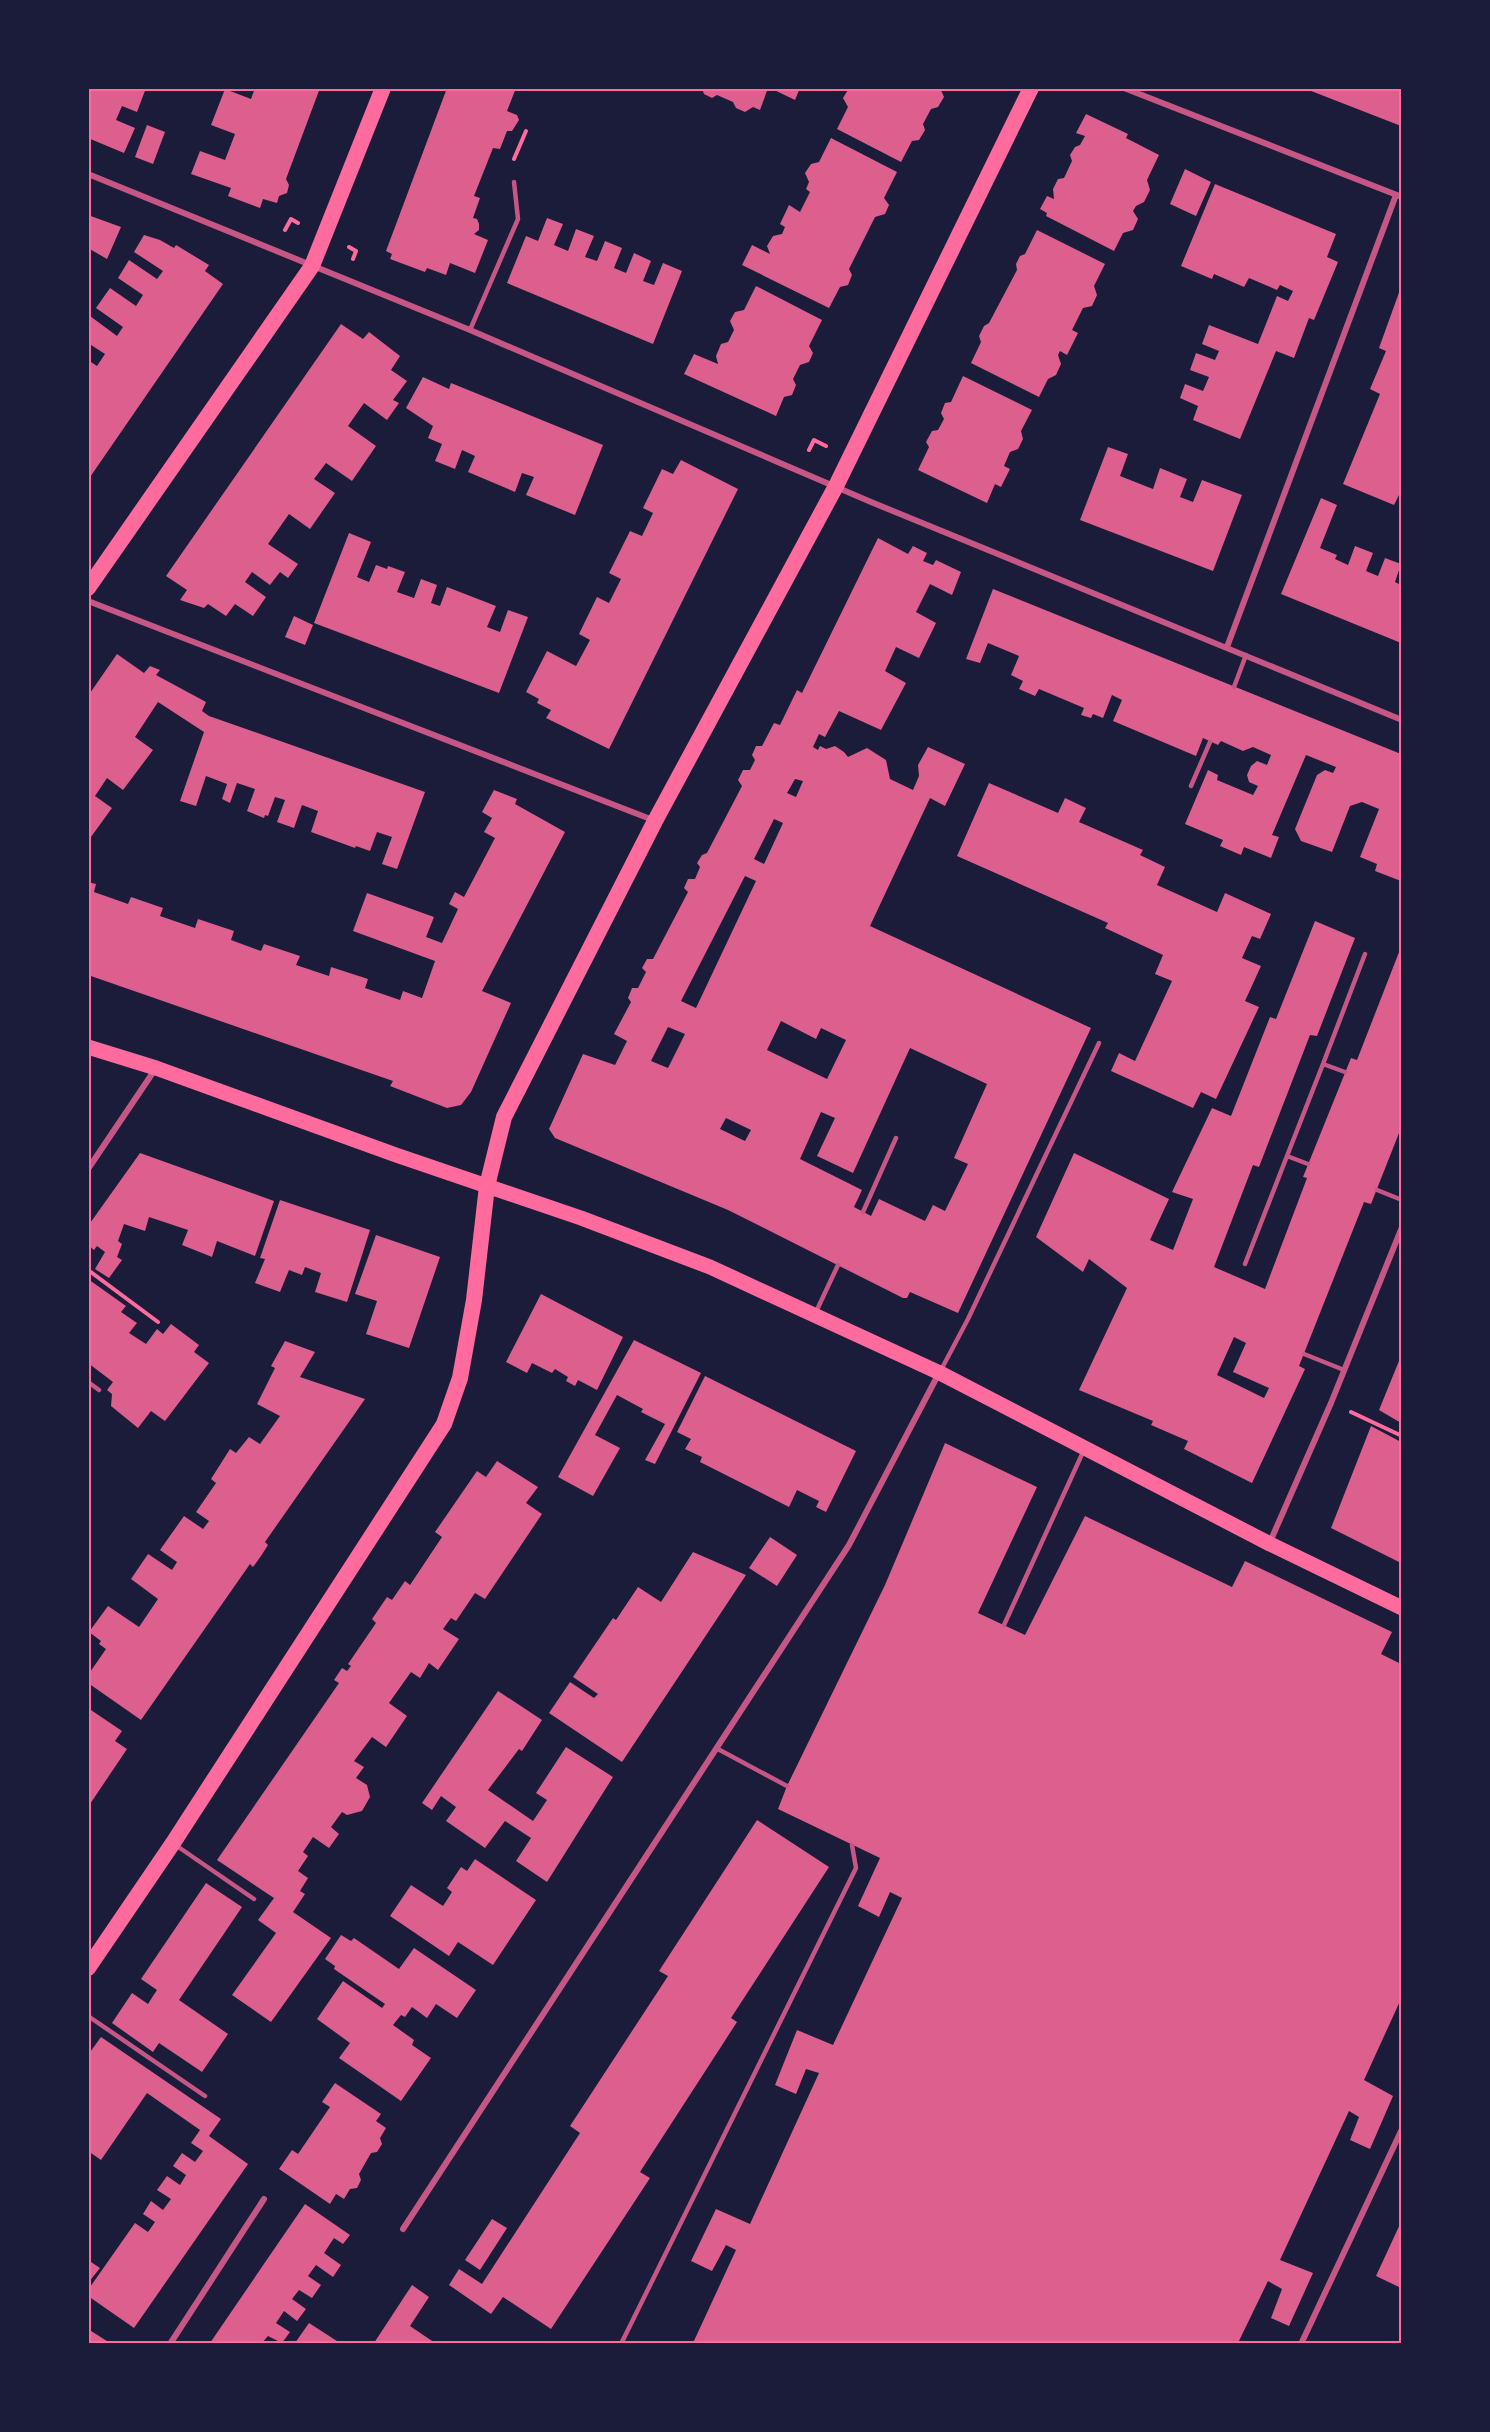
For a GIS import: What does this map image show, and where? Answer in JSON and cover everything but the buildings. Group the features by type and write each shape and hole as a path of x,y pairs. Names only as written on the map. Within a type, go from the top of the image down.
{"highway":[{"path":"88,588 312,266 383,88"},
{"path":"88,1968 173,1843 444,1424 460,1378 476,1288 487,1186 504,1117 655,821 836,486 1031,88"}],"main road":[{"path":"88,1047 156,1068 581,1218 710,1267 940,1373 1270,1544 1401,1608"}],"street":[{"path":"1124,88 1399,196 1227,647"},
{"path":"88,174 470,330 882,507 1401,720"},
{"path":"88,601 655,821"},
{"path":"88,1169 156,1068"},
{"path":"1270,1544 1344,1370 1401,1227"},
{"path":"403,2229 849,1545 940,1373"},
{"path":"1301,2343 1401,2129"},
{"path":"170,2343 264,2199"}],"lane":[{"path":"470,330 518,219 514,182"},
{"path":"1234,687 1246,655"},
{"path":"1191,786 1210,742"},
{"path":"1245,1264 1365,954"},
{"path":"940,1373 1099,1043"},
{"path":"1323,1064 1346,1072"},
{"path":"863,1212 897,1138"},
{"path":"1287,1156 1308,1164"},
{"path":"1377,1190 1401,1200"},
{"path":"815,1316 838,1265"},
{"path":"1304,1354 1344,1370"},
{"path":"88,1382 99,1390"},
{"path":"1004,1624 1084,1449"},
{"path":"716,1748 787,1786"},
{"path":"173,1843 254,1899"},
{"path":"621,2343 856,1868 852,1845"},
{"path":"88,2016 205,2096"}],"path":[{"path":"284,233 291,219 304,225"},
{"path":"806,456 814,440 829,447"},
{"path":"88,1270 158,1322"},
{"path":"1377,1424 1401,1436"}]}
